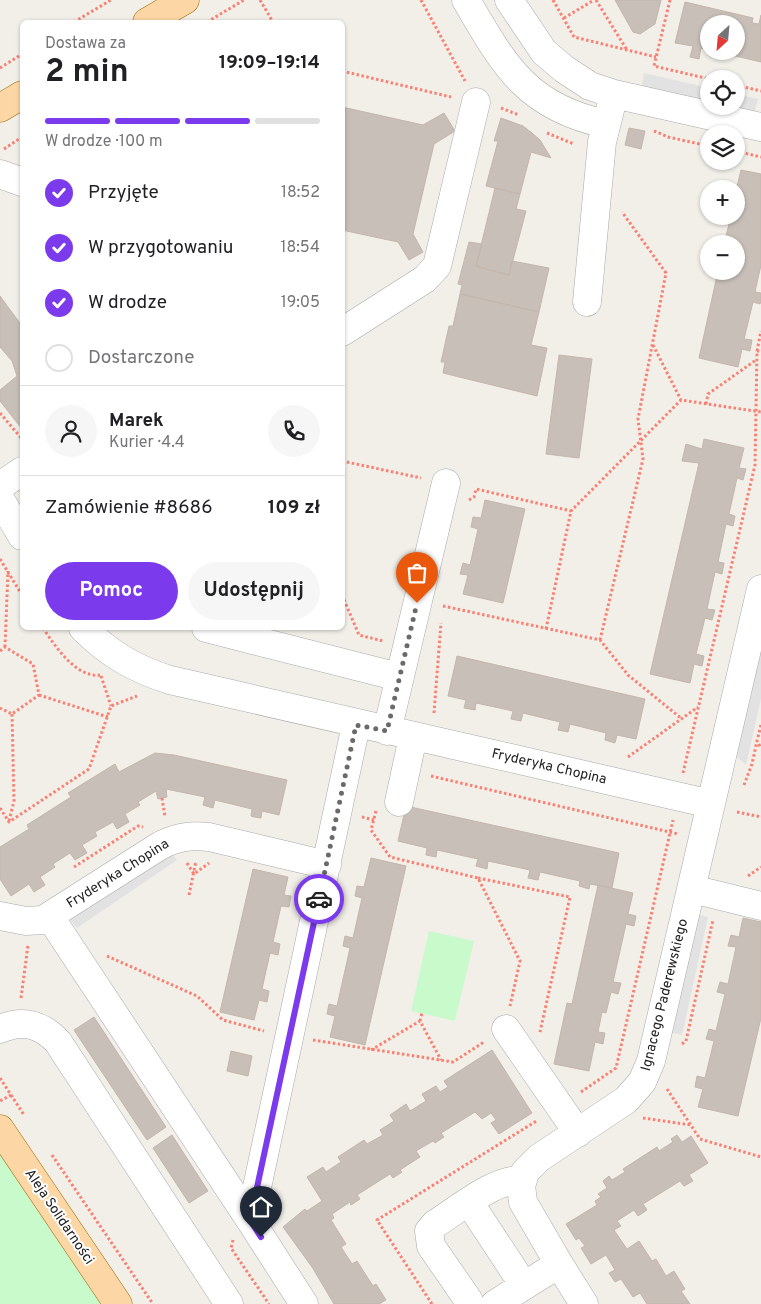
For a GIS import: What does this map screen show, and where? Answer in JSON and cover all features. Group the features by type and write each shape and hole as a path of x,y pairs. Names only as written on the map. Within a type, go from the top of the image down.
{"main road":[{"path":"150,20 185,0"},
{"path":"0,108 20,96"},
{"name":"Aleja Solidarności","path":"0,1129 118,1304"}],"street":[{"path":"466,0 502,62 522,82 567,113 606,124"},
{"path":"509,0 535,42 552,61 590,86 614,94 761,127"},
{"path":"587,302 606,124 614,94"},
{"path":"345,330 425,280 437,266 476,102"},
{"path":"0,174 20,181"},
{"path":"0,486 20,472"},
{"path":"390,804 406,769 400,734 399,677 446,483"},
{"path":"0,499 20,533"},
{"name":"Ignacego Paderewskiego","path":"523,1180 525,1172 539,1158 626,1100 647,1072 692,889 761,589"},
{"name":"Fryderyka Chopina","path":"85,630 111,653 129,664 156,676 189,686 711,804"},
{"path":"217,630 399,677"},
{"path":"242,1228 327,865 356,725"},
{"name":"Fryderyka Chopina","path":"41,919 161,845 178,837 192,835 209,836 327,865"},
{"path":"692,889 761,906"},
{"path":"0,916 41,919 68,945 242,1228 304,1304"},
{"path":"0,1030 11,1024 37,1025 58,1042 180,1242 229,1304"},
{"path":"506,1029 578,1133"},
{"path":"560,1264 482,1302 431,1246 428,1235 435,1224 505,1181 523,1180 521,1194 523,1202 584,1304"},
{"path":"469,1202 515,1272"}],"path":[{"path":"77,20 110,0"},
{"path":"210,20 244,0"},
{"path":"260,0 272,20"},
{"path":"421,0 476,102"},
{"path":"552,0 574,38 656,57"},
{"path":"564,18 595,0 627,50"},
{"path":"670,0 654,66 700,77"},
{"path":"0,68 20,55"},
{"path":"745,87 761,91"},
{"path":"651,130 668,137 700,144"},
{"path":"0,151 20,138"},
{"path":"745,154 761,157"},
{"path":"600,640 643,459 638,419 666,273 621,210"},
{"path":"432,1304 377,1220 560,1106 616,1068 754,465 756,360 761,331"},
{"path":"652,344 682,400"},
{"path":"706,404 708,394 756,360"},
{"path":"682,400 761,412"},
{"path":"546,628 571,511 682,400"},
{"path":"0,413 20,437"},
{"path":"345,462 571,511"},
{"path":"466,504 474,497 476,489"},
{"path":"0,559 20,592"},
{"path":"5,648 8,571"},
{"path":"345,602 359,635 390,643"},
{"path":"434,713 443,605 600,640 628,675 682,719"},
{"path":"0,651 5,648"},
{"path":"5,648 33,664 39,695"},
{"path":"9,822 88,769 111,706 101,675"},
{"path":"12,714 39,695"},
{"path":"39,695 108,717"},
{"path":"111,706 138,695"},
{"path":"628,757 698,707"},
{"path":"0,708 12,714"},
{"path":"9,822 14,801 12,714"},
{"path":"741,794 752,764 761,725"},
{"path":"757,741 761,748"},
{"path":"406,769 703,840"},
{"path":"739,803 737,812 761,817"},
{"path":"390,804 376,812 371,830 390,857 570,897 532,1067"},
{"path":"0,808 9,822"},
{"path":"310,1040 452,1062 506,1029 520,961 478,878"},
{"path":"20,999 41,919"},
{"path":"68,945 76,941 197,996 223,1020 270,1032"},
{"path":"422,1013 420,1021 441,1060"},
{"path":"371,1050 420,1021"},
{"path":"0,1078 27,1119"},
{"path":"664,1084 700,1139 761,1157"},
{"path":"0,1101 11,1095"},
{"path":"638,1117 692,1126"},
{"path":"49,1151 152,1304"},
{"path":"242,1228 231,1248 269,1304"}],"green space":[{"path":"429,931 474,941 455,1021 411,1011"},
{"path":"0,1155 101,1304 0,1304"}],"shaded area":[{"path":"644,73 700,86 700,103 641,90"},
{"path":"745,96 758,99 754,115 745,113"},
{"path":"761,640 761,699 746,765 735,755"},
{"path":"169,850 177,860 77,928 69,918"},
{"path":"696,914 708,917 682,1035 669,1032"}],"building":[{"path":"615,0 661,0 655,24 640,34 633,32"},
{"path":"685,2 740,15 700,15 699,59 690,57 693,46 675,43"},
{"path":"761,15 761,62 745,58 745,16 753,18 752,23 759,24"},
{"path":"345,108 423,125 444,113 455,131 434,144 413,234 423,252 409,260 398,242 345,231"},
{"path":"501,118 523,126 532,133 540,140 551,158 531,152 520,194 486,186 498,141 494,141"},
{"path":"629,128 645,131 641,149 625,145"},
{"path":"741,170 761,174 761,265 755,292 761,293 761,301 760,304 753,302 744,339 752,340 750,351 742,349 738,367 699,358 716,280 745,280 745,235 726,235 729,225 745,225 745,180 739,180"},
{"path":"495,188 520,194 516,209 526,211 509,275 476,266"},
{"path":"469,242 482,244 476,266 509,275 512,261 549,268 539,312 460,294 462,285 458,284"},
{"path":"460,294 539,312 531,345 547,348 537,396 443,373 445,362 441,362 449,326 453,326"},
{"path":"0,296 20,323 20,426 0,401 0,390 17,376 12,361 0,347"},
{"path":"559,355 592,359 579,458 546,454"},
{"path":"704,439 744,448 739,468 746,469 743,480 737,478 729,514 735,516 733,526 726,524 718,562 724,563 722,574 715,572 707,609 715,610 712,620 705,618 696,654 704,656 702,666 694,664 690,683 650,674 699,463 682,461 686,444 702,449"},
{"path":"485,500 525,509 503,603 463,594 468,575 460,574 463,563 470,565 478,529 471,527 473,517 481,518"},
{"path":"457,656 645,699 636,739 617,735 615,743 605,740 606,733 570,724 568,732 558,730 560,722 523,713 521,721 511,719 513,711 476,703 475,710 464,708 466,700 448,696"},
{"path":"155,753 174,755 287,780 279,815 262,811 261,818 254,817 251,816 252,809 215,800 213,808 203,805 205,797 166,789 167,797 158,799 156,791 138,802 140,805 125,814 129,822 117,829 113,822 95,832 97,836 82,845 87,853 75,860 70,853 53,864 55,867 40,877 45,885 34,892 29,884 11,896 0,879 0,847 29,829 27,825 71,797 68,793 115,764 119,772"},
{"path":"406,806 619,853 612,888 590,884 589,889 579,886 580,881 540,872 538,880 528,878 530,870 488,861 487,869 476,866 478,859 437,850 436,857 426,855 427,848 398,841"},
{"path":"371,858 406,866 365,1045 330,1037 335,1016 327,1014 329,1004 337,1006 350,948 343,946 345,936 353,938 362,898 355,896 357,886 364,887"},
{"path":"253,869 288,877 284,895 291,896 289,907 281,906 273,942 280,944 278,955 270,953 262,989 269,991 267,1002 259,1000 254,1020 220,1012"},
{"path":"598,885 633,893 628,914 636,916 634,926 626,924 613,982 621,983 618,994 611,992 606,1013 602,1012 598,1032 605,1033 603,1044 595,1042 589,1071 554,1064 567,1003 572,1004"},
{"path":"743,918 761,922 761,1018 738,1116 698,1107 703,1089 695,1087 697,1076 705,1078 714,1041 706,1039 709,1029 716,1031 725,994 717,992 720,982 728,984 736,947 728,946 731,935 739,937"},
{"path":"94,1017 166,1127 147,1140 74,1030"},
{"path":"492,1050 532,1113 499,1134 491,1123 496,1120 491,1113 482,1119 475,1112 441,1133 444,1137 435,1143 433,1141 416,1151 420,1157 400,1170 402,1172 393,1178 390,1174 357,1195 360,1199 351,1205 350,1202 332,1214 334,1218 331,1220 346,1244 341,1247 352,1264 357,1261 373,1286 376,1284 386,1300 379,1304 334,1304 312,1267 283,1227 305,1209 307,1211 322,1201 307,1177 323,1167 326,1172 341,1162 338,1157 364,1140 367,1144 383,1135 380,1130 394,1121 390,1115 406,1104 410,1111 426,1101 422,1094 436,1086 440,1092 448,1087 444,1081"},
{"path":"231,1051 252,1056 248,1076 227,1071"},
{"path":"172,1135 208,1191 189,1203 153,1148"},
{"path":"677,1135 682,1142 691,1136 708,1163 689,1175 693,1181 684,1186 680,1181 643,1204 647,1210 638,1216 634,1210 617,1221 621,1226 614,1230 627,1249 639,1241 652,1261 656,1259 666,1276 674,1271 685,1289 681,1291 690,1304 647,1304 640,1293 633,1297 621,1279 615,1282 609,1273 615,1270 606,1255 591,1264 581,1248 585,1246 579,1238 576,1240 566,1224 597,1205 595,1201 601,1197 598,1194 607,1188 603,1181 609,1176 612,1180 625,1172 623,1169 657,1147 659,1151 673,1142 671,1139"}],"way so far":[{"path":"319,899 356,725 387,731 417,603"}],"route":[{"path":"261,1237 250,1220 319,899"}]}
